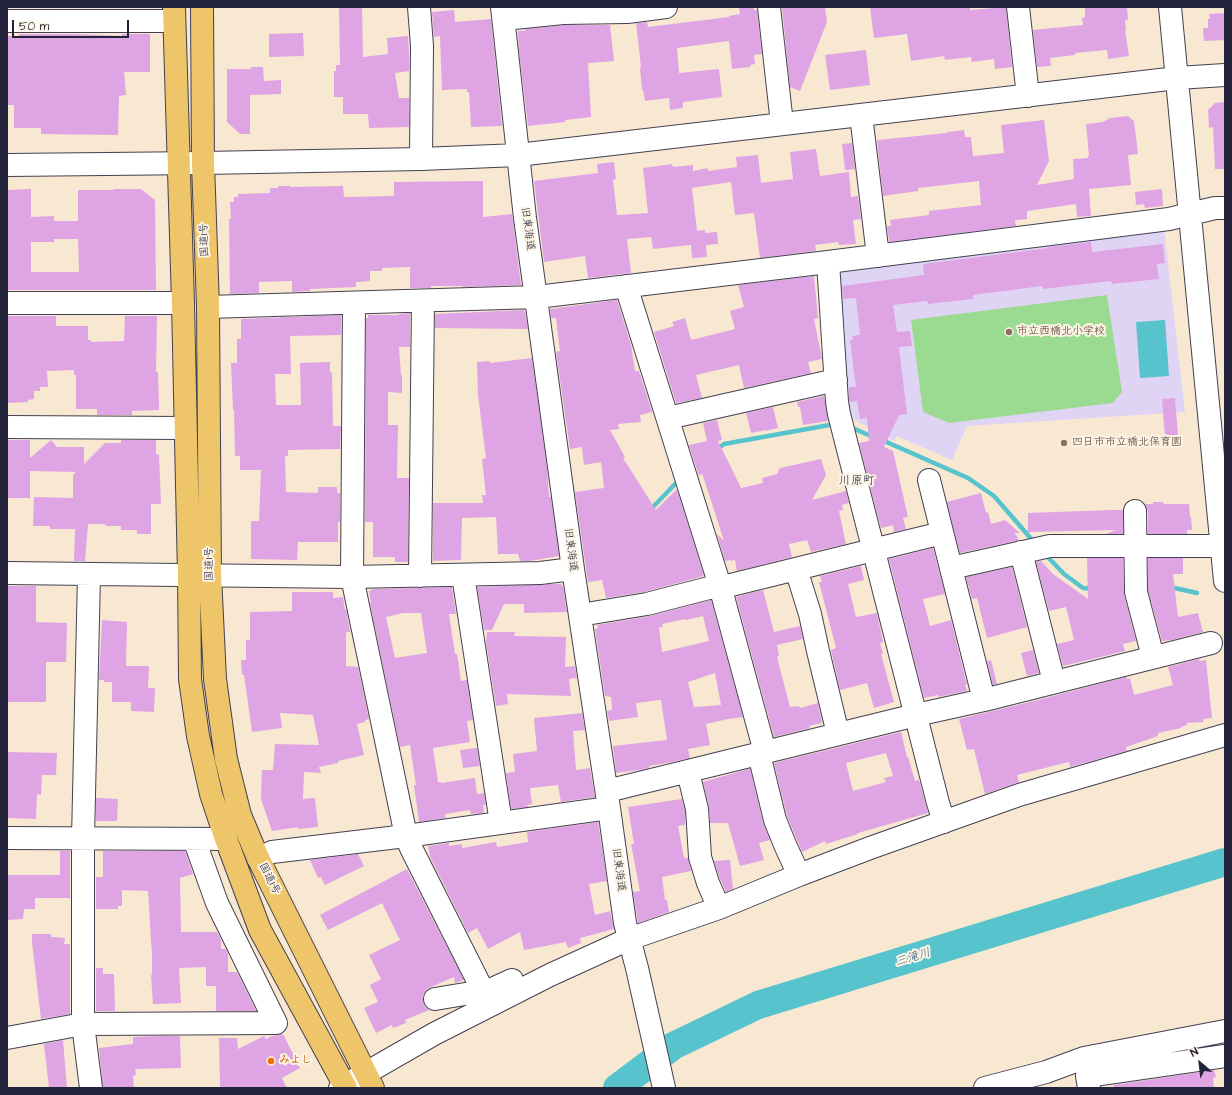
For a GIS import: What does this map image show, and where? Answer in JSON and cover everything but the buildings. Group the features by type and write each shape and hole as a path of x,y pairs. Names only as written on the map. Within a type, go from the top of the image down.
{"highway":[{"name":"国道1号","path":"202,7 203,163 208,307 199,575 190,679 194,715 211,794 260,930 343,1087"},
{"name":"国道1号","path":"174,14 183,303 185,428 199,575 216,679 226,759 240,815 258,858 369,1080"}],"street":[{"path":"420,7 422,46 421,159"},
{"path":"503,13 627,12 666,7"},
{"path":"769,7 782,124"},
{"path":"1018,7 1028,96"},
{"path":"1170,7 1190,214 1218,448 1225,581"},
{"name":"旧東海道","path":"503,13 525,218 573,569 625,923 637,968 664,1088"},
{"path":"7,21 174,14"},
{"path":"7,165 421,159 518,155 1177,78 1225,76"},
{"path":"862,115 878,256"},
{"path":"208,307 537,297 1169,219 1215,208 1225,208"},
{"path":"828,262 837,402 873,550 944,822"},
{"path":"626,286 720,586 762,753 775,820 799,875"},
{"path":"420,576 422,301"},
{"path":"7,303 183,303"},
{"path":"354,303 352,577 406,836 410,848 483,991"},
{"path":"668,418 836,380"},
{"path":"7,427 185,428"},
{"path":"929,480 984,700"},
{"path":"1135,511 1135,585 1153,657"},
{"path":"580,615 647,604 709,588 731,585 942,533"},
{"path":"951,568 1050,546 1223,546"},
{"path":"1025,551 1054,682"},
{"path":"7,573 352,577 540,573 573,569"},
{"path":"796,569 810,614 838,734"},
{"path":"88,575 83,839 83,1024 91,1088"},
{"path":"463,575 501,823"},
{"path":"258,858 272,852 501,823 608,800 688,772 1211,643"},
{"path":"343,1087 369,1080 434,1034 550,975 629,939 719,908 870,848 1019,795 1225,735"},
{"path":"688,772 697,809 700,857 708,883 719,908"},
{"path":"7,838 226,839"},
{"path":"7,1038 83,1024 276,1023 217,903 194,839"},
{"path":"435,999 490,990 514,979 520,990"},
{"path":"985,1088 1046,1072 1084,1058 1225,1031"},
{"path":"1089,1088 1087,1076 1225,1056"}],"shaded area":[{"name":"市立西橋北小学校","path":"1164,229 1185,412 967,426 952,460 896,436 894,441 851,418 846,396 837,269"}],"green space":[{"path":"1107,295 1122,392 1113,403 949,423 923,412 911,320"}],"water":[{"path":"1165,320 1169,376 1140,378 1136,322"}],"waterway":[{"path":"716,450 724,444 835,424"},
{"path":"848,427 873,437"},
{"path":"882,440 968,478 994,496 1034,542"},
{"path":"650,510 680,479"},
{"path":"1044,553 1064,574 1083,588 1093,589"},
{"path":"1170,587 1197,593"},
{"name":"三滝川","path":"617,1088 673,1046 758,1005 1225,862"}],"place":[{"name":"市立西橋北小学校","path":"1009,332"},
{"name":"四日市市立橋北保育園","path":"1064,443"},
{"name":"みよし","path":"271,1061"}],"district":[{"name":"川原町","path":"857,481"}]}
